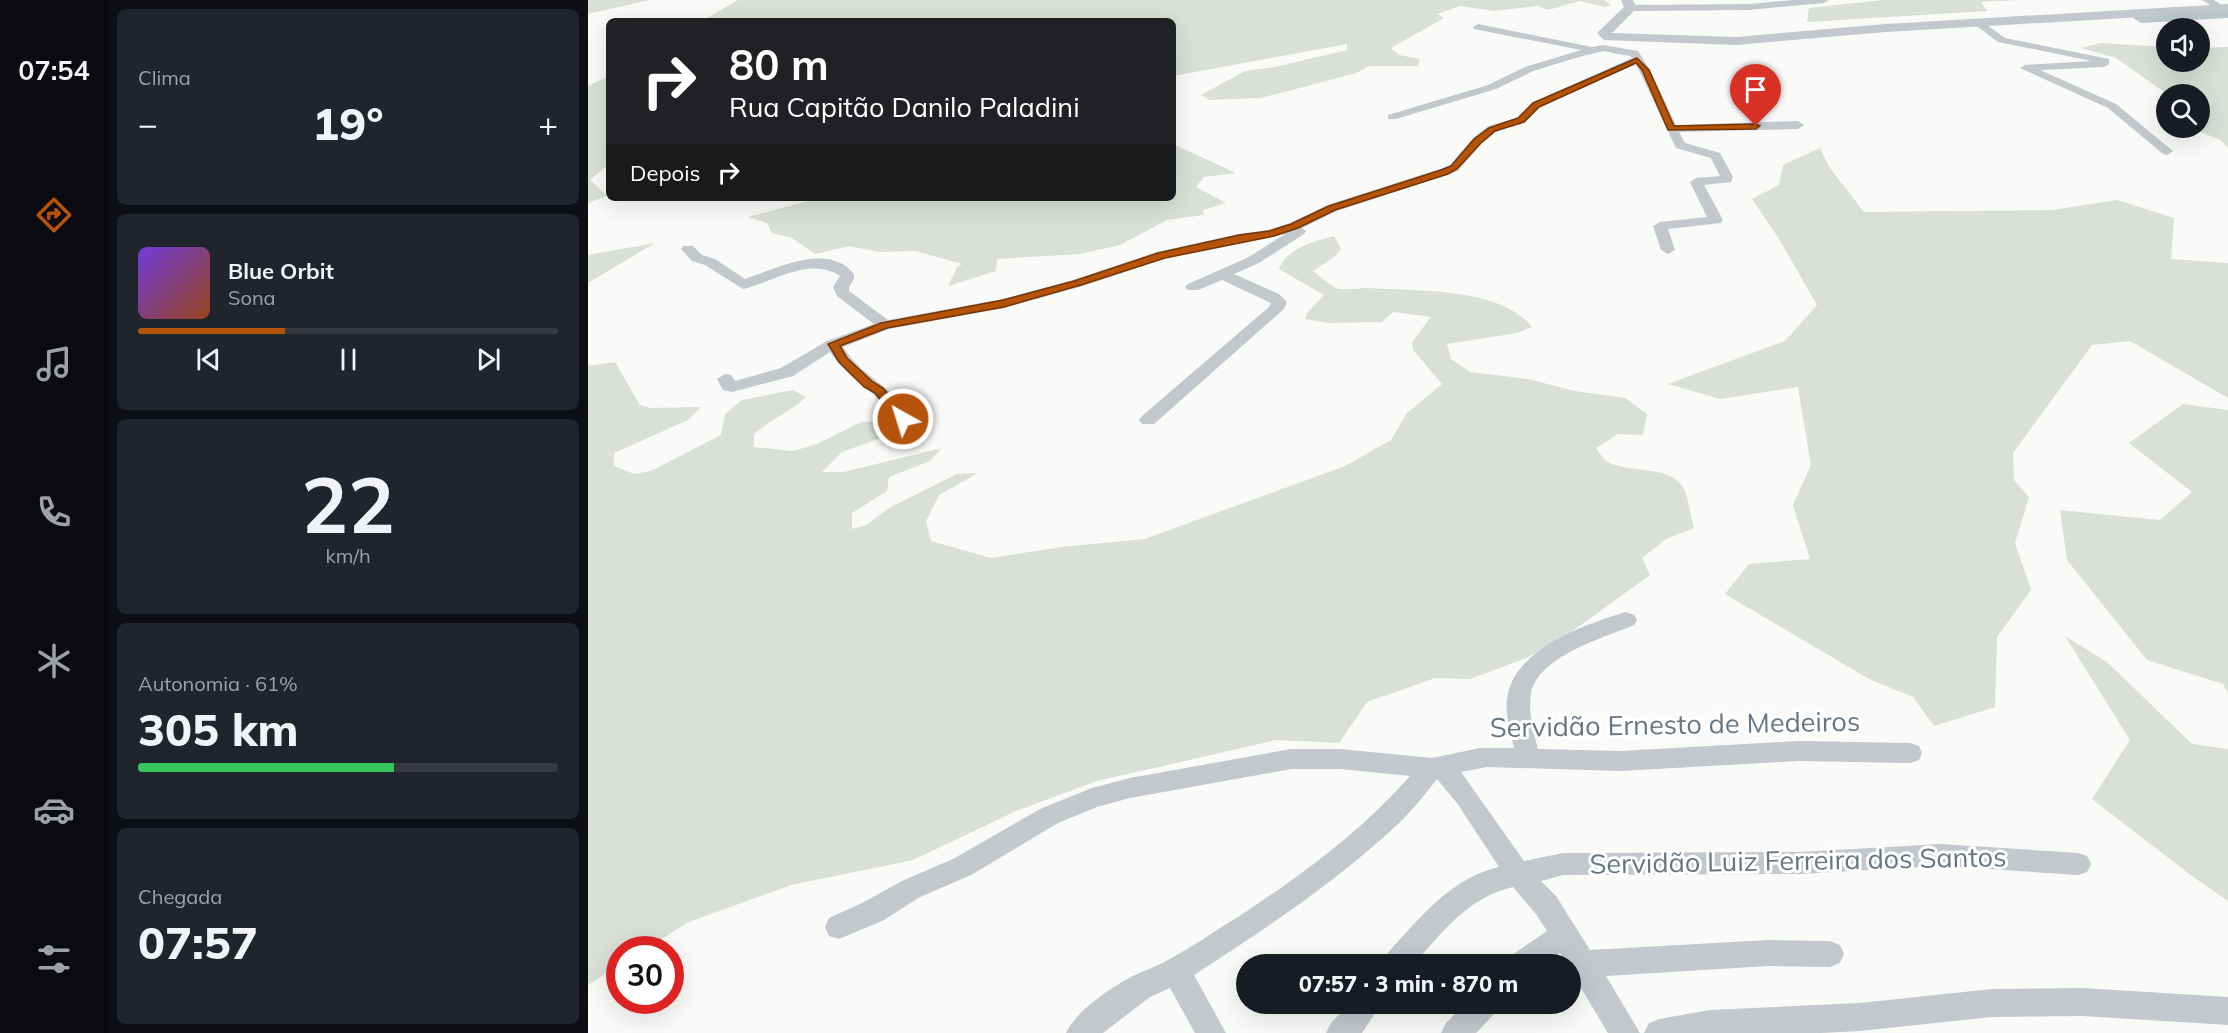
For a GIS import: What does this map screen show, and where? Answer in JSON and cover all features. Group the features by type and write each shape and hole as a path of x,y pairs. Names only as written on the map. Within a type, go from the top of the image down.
{"street":[{"path":"1649,0 1666,3"},
{"path":"1824,0 1749,7 1666,3 1629,4 1606,30 1606,35 1736,41 1977,22 2224,8"},
{"path":"2207,0 2224,8"},
{"path":"1977,22 2002,40 2105,61 2104,64 2025,68 2112,106 2167,151"},
{"path":"1576,54 1479,30 1599,48 1636,57 1645,70 1671,129 1683,147 1716,156 1726,177 1726,180 1696,182 1716,220 1660,226 1668,250"},
{"path":"1392,117 1492,87 1529,69 1599,48 1613,37"},
{"path":"725,380 732,387 787,372 833,344 885,325 1004,303 1078,283 1162,255 1239,238 1270,234 1295,226 1340,205 1445,172 1454,168 1492,129 1521,120 1536,105 1636,57 1652,37"},
{"path":"1671,129 1798,125"},
{"path":"1193,287 1223,276 1281,244 1318,215"},
{"path":"688,249 697,258 710,262 743,285 801,266 833,265 847,274 847,279 841,287 842,293 885,325"},
{"path":"1148,420 1276,309 1279,302 1274,297 1223,276"},
{"path":"833,344 843,360 868,384 879,391 913,429"},
{"path":"1528,759 1518,711 1521,687 1530,669 1558,649 1626,620"},
{"name":"Servidão Ernesto de Medeiros","path":"1438,768 1474,758 1621,761 1799,751 1910,753"},
{"path":"839,927 874,911 911,889 962,867 1049,816 1092,798 1130,788 1291,759 1340,759 1438,768 1466,796 1518,874 1546,905 1625,1033"},
{"path":"1081,1033 1112,1006 1140,987 1176,971 1285,900 1351,850 1391,815 1438,768"},
{"name":"Servidão Luiz Ferreira dos Santos","path":"1405,954 1439,916 1469,892 1489,881 1563,864 1799,862 1941,855 2078,864"},
{"path":"1536,954 1563,935"},
{"path":"1582,964 1768,953 1830,954"},
{"path":"1176,971 1210,1033"},
{"path":"1659,1033 1710,1024 1860,1017 1992,1003 2082,1002 2228,1011"},
{"path":"1341,1033 1359,1014"},
{"path":"1456,1033 1474,1014"}],"shaded area":[{"path":"588,0 650,0 588,14"},
{"path":"738,0 1604,0 1611,5 1604,7 1580,1 1548,10 1538,6 1494,11 1460,6 1437,14 1444,18 1391,48 1399,55 1420,59 1418,66 1370,66 1356,73 1261,98 1210,100 1201,95 1245,71 1275,67 1347,50 1347,44 1176,75 1176,18 707,18"},
{"path":"1883,0 2019,0 1981,2 1987,11 1807,22 1809,8"},
{"path":"2101,43 2156,46 2156,72 2210,72 2210,48 2228,47 2228,148 2220,140 2210,136 2210,84 2156,84 2156,86 2116,58 2081,48"},
{"path":"606,77 606,167 590,180 606,196 588,203 588,86"},
{"path":"1176,145 1236,173 1204,177 1196,187 1226,203 1203,210 1204,215 1167,220 1120,245 1080,254 997,259 996,271 948,286 957,267 962,264 916,251 879,252 849,246 815,254 792,238 772,233 767,223 748,217 809,201 1176,201"},
{"path":"1820,148 1829,167 1864,212 2052,210 2117,200 2174,218 2171,259 2228,263 2228,398 2130,341 2092,345 2013,453 2014,480 2029,497 2015,543 2031,590 1997,637 1995,707 1934,726 1913,697 1869,679 1725,594 1749,564 1810,559 1793,505 1811,465 1798,387 1720,399 1668,384 1785,341 1817,305 1779,239 1752,199 1779,185 1783,165"},
{"path":"1334,236 1341,249 1334,257 1313,271 1336,288 1456,294 1500,304 1518,314 1532,327 1517,333 1447,344 1451,359 1470,372 1528,379 1574,391 1625,398 1647,414 1643,435 1618,434 1596,448 1608,462 1618,466 1661,473 1679,482 1685,491 1694,528 1666,539 1642,558 1650,575 1567,635 1526,658 1470,679 1435,678 1367,702 1339,743 1276,740 1097,781 1016,811 913,860 791,885 689,922 666,936 606,936 606,973 588,985 588,366 615,362 640,405 650,408 701,407 688,420 614,453 614,466 634,474 651,471 721,435 725,414 742,400 793,390 806,397 754,434 754,447 793,451 817,444 861,422 890,421 903,430 842,452 822,472 844,472 942,448 930,461 889,477 887,491 852,513 852,529 866,525 891,507 957,474 978,473 939,495 926,521 931,541 991,558 1061,547 1145,539 1345,466 1391,440 1407,413 1442,384 1413,350 1412,342 1431,317 1393,312 1382,322 1329,323 1305,319 1307,313 1324,295 1279,269 1288,256 1310,243"},
{"path":"655,243 588,283 588,255"},
{"path":"2183,404 2228,410 2228,693 2223,684 2147,660 2067,560 2060,510 2160,520 2192,492 2129,443"},
{"path":"2065,636 2108,663 2192,744 2228,749 2228,901 2092,799 2130,740"}],"waterway":[{"path":"2141,18 2228,13"}],"route":[{"path":"903,419 879,391 868,384 843,360 833,344 885,325 1004,303 1078,283 1162,255 1239,238 1270,234 1295,226 1332,208 1454,168 1492,129 1521,120 1536,105 1637,60 1645,70 1671,129 1756,126"}]}
